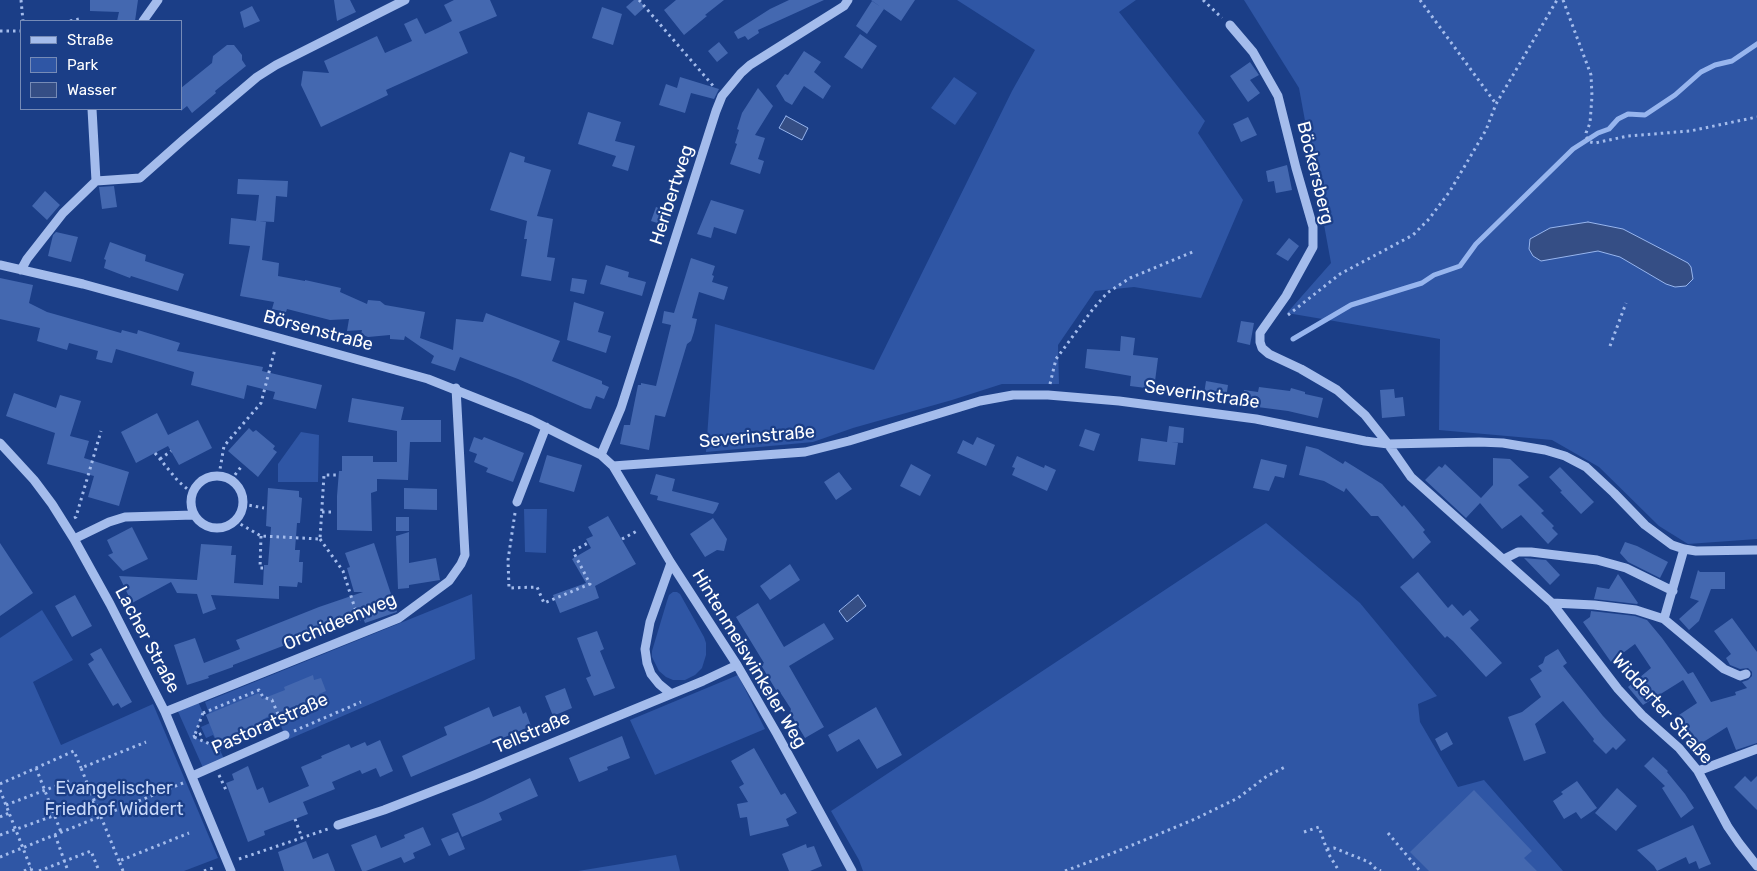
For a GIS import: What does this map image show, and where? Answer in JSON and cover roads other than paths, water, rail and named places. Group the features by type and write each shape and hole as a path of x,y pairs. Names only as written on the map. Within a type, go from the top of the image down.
{"street":[{"path":"144,20 158,0"},
{"path":"21,270 27,259 63,213 96,182 140,178 257,77 276,65 405,0"},
{"name":"Heribertweg","path":"601,455 621,408 722,96 741,73 755,61 844,6 848,0"},
{"name":"Böckersberg","path":"1230,26 1253,52 1278,96 1314,232 1313,247 1286,296 1260,333 1262,348 1269,354 1337,390 1365,415 1388,444"},
{"path":"92,110 96,182"},
{"name":"Börsenstraße","path":"0,265 83,284 279,337 456,388 546,427 601,455 613,466"},
{"name":"Orchideenweg","path":"166,712 402,616 449,581 464,559 465,550 456,388"},
{"name":"Severinstraße","path":"613,466 805,452 849,441 980,401 1013,395 1048,394 1256,418 1365,441 1388,444 1432,442 1503,443 1545,450 1565,456 1586,467 1645,525 1660,537 1684,550 1757,550"},
{"path":"517,502 546,427"},
{"name":"Lacher Straße","path":"0,444 34,480 65,524 143,666 166,712 229,867"},
{"name":"Widderter Straße","path":"1388,444 1412,477 1552,603 1618,689 1642,715 1679,748 1698,770 1728,827 1757,866"},
{"name":"Hintenmeiswinkeler Weg","path":"613,466 777,734 852,871"},
{"path":"219,475 231,480 240,489 243,504 242,510 235,521 225,527 218,529 210,528 202,524 194,515 190,504 192,493 197,484 203,479 219,475"},
{"path":"74,540 109,522 126,517 194,515"},
{"path":"1664,619 1684,550"},
{"path":"1504,559 1518,552 1531,552 1596,560 1626,568 1673,591"},
{"path":"670,693 651,674 645,649 650,622 671,563"},
{"path":"1552,603 1636,610 1664,619 1724,670 1740,676 1746,674"},
{"name":"Tellstraße","path":"338,825 463,780 736,665"},
{"name":"Pastoratstraße","path":"193,777 224,761 286,735"},
{"path":"1698,770 1757,749"}],"water":[{"path":"786,116 808,128 802,140 779,128"},
{"path":"1588,222 1623,229 1688,263 1691,267 1693,279 1686,286 1675,287 1666,284 1620,257 1598,251 1541,261 1533,256 1529,249 1530,239 1550,228"},
{"path":"858,595 866,606 847,622 839,611"}],"waterway":[{"path":"1293,339 1351,305 1422,283 1434,275 1460,266 1476,244 1573,149 1598,133 1609,129 1618,119 1628,114 1645,115 1675,95 1701,72 1715,65 1732,61 1757,44"}],"park label":[{"name":"Evangelischer Friedhof Widdert","path":"114,800"}]}
